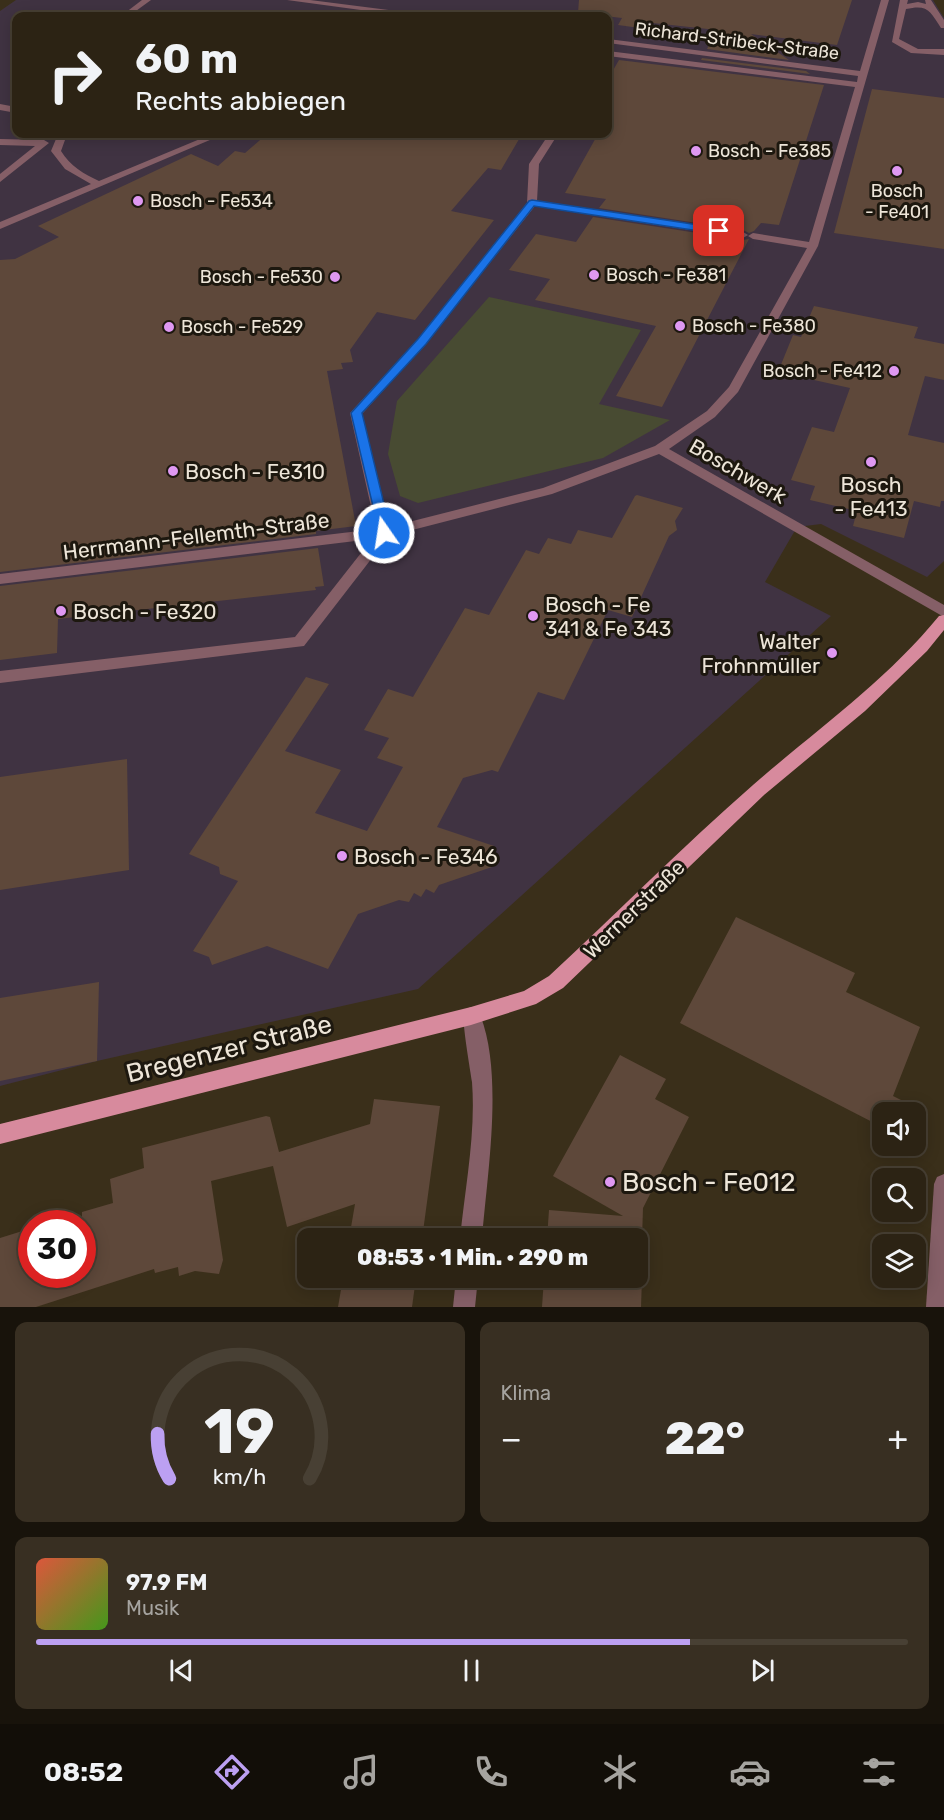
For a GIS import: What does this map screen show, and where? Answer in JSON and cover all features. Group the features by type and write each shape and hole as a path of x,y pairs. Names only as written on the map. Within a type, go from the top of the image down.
{"main road":[{"name":"Wernerstraße","path":"471,1016 529,998 556,982 758,790 867,700 922,647 944,620"},
{"name":"Bregenzer Straße","path":"0,1134 471,1016"}],"street":[{"path":"130,12 147,0"},
{"path":"291,0 385,12"},
{"path":"365,12 377,0"},
{"name":"Herrmann-Fellemth-Straße","path":"0,579 384,533 547,491 660,449 711,414 734,389 813,246 885,0"},
{"path":"927,0 944,26"},
{"path":"934,9 904,3 895,40 901,47 913,51 944,52"},
{"name":"Richard-Stribeck-Straße","path":"612,42 861,80"},
{"path":"612,53 861,80"},
{"path":"62,138 56,152 61,161 76,173 98,184"},
{"path":"0,226 209,138"},
{"path":"0,677 299,642 384,533 356,413 422,341 532,202 534,164 550,138"},
{"path":"0,142 44,143 0,179"},
{"path":"532,202 813,246"},
{"name":"Boschwerk","path":"660,449 944,612"},
{"path":"471,1016 479,1054 483,1101 472,1228"},
{"path":"937,1307 944,1184"},
{"path":"464,1307 466,1288"}],"shaded area":[{"path":"16,0 933,0 944,18 944,561 927,577 821,524 797,527 765,582 831,616 418,989 97,1061 0,1086 0,11"}],"green space":[{"path":"489,297 641,330 599,404 670,420 603,458 418,503 400,496 388,454 397,401"}],"building":[{"path":"579,0 852,0 837,45 751,34 789,60 707,49 717,30 644,22 640,28 618,25 622,18 612,17 612,12 578,12"},
{"path":"702,58 806,71 810,74 701,60"},
{"name":"Bosch - Fe385","path":"619,60 824,85 779,225 761,223 749,233 743,230 599,208 606,199 565,193 596,138 612,138 612,72"},
{"name":"Bosch - Fe401","path":"872,89 944,98 944,249 834,233"},
{"path":"262,138 520,138 501,170 488,168 451,211 494,220 415,320 377,312 350,350 353,362 341,363 343,369 327,371 356,526 316,531 316,534 0,572 0,260 15,259 59,237 38,226 191,154 218,166 235,151 245,153"},
{"path":"593,217 743,240 749,239 662,407 616,396 656,326 535,300 550,279 509,270 536,234 576,242"},
{"path":"814,306 918,327 914,338 944,344 944,380 925,376 908,435 944,443 944,501 941,501 940,507 914,501 904,538 853,526 857,511 810,500 815,486 791,480 812,427 834,432 850,388 778,372 793,335 801,337"},
{"path":"637,495 683,508 675,521 677,530 669,536 632,617 608,610 564,700 538,692 498,772 492,770 463,778 437,827 494,846 487,859 492,867 439,885 434,893 426,889 421,897 414,893 409,902 399,900 358,914 328,969 267,946 212,965 209,957 193,951 238,881 220,874 219,867 189,854 306,677 329,684 285,751 341,770 315,813 367,831 403,767 377,758 389,738 364,730 388,689 413,697 465,608 489,615 526,550 539,554 548,538 571,544 578,530 612,538"},
{"name":"Bosch - Fe320","path":"318,548 324,586 315,587 316,590 58,619 57,653 0,660 0,586"},
{"path":"127,759 129,870 0,890 0,777"},
{"path":"736,917 855,973 846,992 920,1027 893,1096 905,1102 872,1102 872,1122 680,1023"},
{"path":"99,982 97,1061 0,1081 0,998"},
{"name":"Bosch - Fe012","path":"620,1055 666,1079 655,1099 689,1117 643,1208 642,1228 548,1228 549,1210 623,1216 553,1176"},
{"path":"374,1099 440,1106 423,1228 351,1228 355,1204 287,1227 273,1166 211,1181 223,1260 219,1274 195,1271 179,1276 178,1267 155,1273 154,1269 96,1288 96,1210 89,1210 113,1203 110,1179 144,1168 142,1148 266,1116 270,1117 279,1152 370,1124"},
{"path":"18,1232 18,1288 95,1288 36,1307 0,1307 0,1238"},
{"path":"341,1288 415,1288 412,1307 338,1307"},
{"path":"543,1288 642,1288 641,1307 542,1307"}],"place":[{"name":"Bosch - Fe385","path":"696,151"},
{"name":"Bosch - Fe401","path":"897,171"},
{"name":"Bosch - Fe534","path":"138,201"},
{"name":"Bosch - Fe381","path":"594,275"},
{"name":"Bosch - Fe530","path":"335,277"},
{"name":"Bosch - Fe380","path":"680,326"},
{"name":"Bosch - Fe529","path":"169,327"},
{"name":"Bosch - Fe412","path":"894,371"},
{"name":"Bosch - Fe413","path":"871,462"},
{"name":"Bosch - Fe310","path":"173,471"},
{"name":"Bosch - Fe320","path":"61,611"},
{"name":"Bosch - Fe 341 & Fe 343","path":"533,616"},
{"name":"Walter Frohnmüller","path":"832,653"},
{"name":"Bosch - Fe346","path":"342,856"},
{"name":"Bosch - Fe012","path":"610,1182"}],"route":[{"path":"384,533 356,413 422,341 532,202 719,231"}]}
